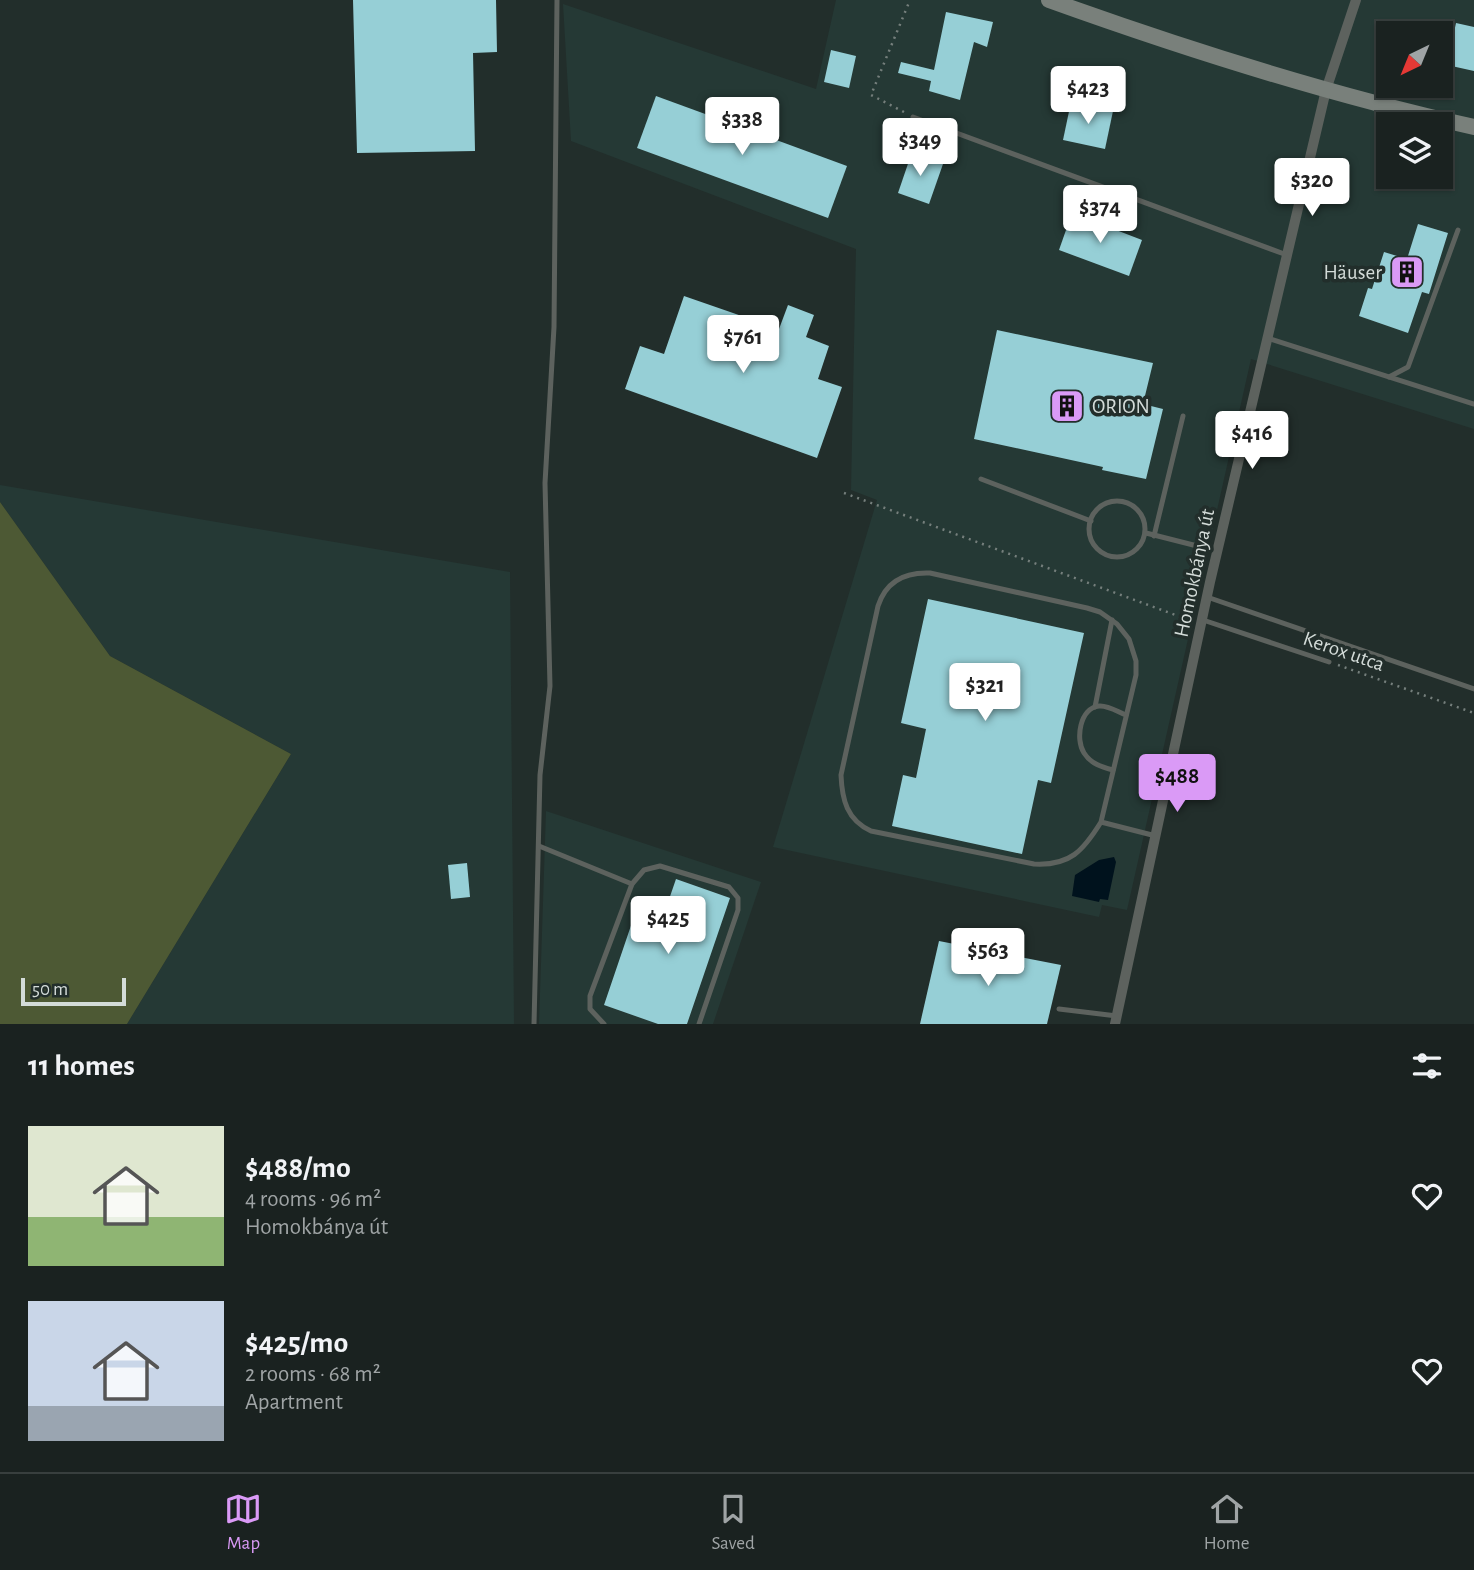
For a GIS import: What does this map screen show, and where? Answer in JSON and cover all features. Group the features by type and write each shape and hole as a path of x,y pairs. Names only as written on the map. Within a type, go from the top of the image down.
{"main road":[{"path":"1049,0 1139,32 1326,90 1474,127"}],"street":[{"name":"Homokbánya út","path":"1116,1020 1217,551 1267,338 1326,90 1356,0"}],"lane":[{"path":"534,1024 540,775 550,686 545,483 554,327 557,0"},
{"path":"913,117 1287,255"},
{"path":"1389,377 1408,367 1458,229"},
{"path":"1267,338 1474,404"},
{"path":"1154,536 1183,416"},
{"path":"981,479 1091,521"},
{"path":"1122,501 1130,504 1143,516 1146,533 1138,549 1130,554 1113,557 1105,554 1092,542 1091,521 1097,509 1105,503 1122,501"},
{"path":"1146,533 1217,551"},
{"path":"915,572 1087,608 1112,620 1129,639 1136,661 1136,675 1126,715 1101,822 1091,839 1067,859 1052,865 1034,864 871,831 860,826 842,798 841,775 878,606 888,586 915,572"},
{"path":"1207,597 1474,689"},
{"path":"1095,707 1112,620"},
{"name":"Kerox utca","path":"1203,622 1329,662"},
{"path":"1113,769 1101,767 1092,761 1081,745 1083,720 1086,713 1095,707 1106,707 1126,715"},
{"path":"1101,822 1156,836"},
{"path":"539,846 632,884"},
{"path":"604,1024 590,1009 590,996 632,884 644,870 660,866 729,887 738,898 738,910 699,1024"},
{"path":"1059,1009 1116,1020"}],"path":[{"path":"910,0 871,95 913,117"},
{"path":"844,493 1203,622"},
{"name":"Kerox utca","path":"1329,662 1474,713"}],"shaded area":[{"path":"836,0 1474,0 1474,429 1251,359 1127,910 1102,905 1099,917 773,847 877,500 851,490 856,249 571,141 563,4 816,89"},
{"path":"0,485 510,572 514,1024 127,1024 291,754 110,656 0,502"},
{"path":"546,811 761,882 713,1024 539,1024"},
{"path":"1114,857 1116,862 1108,900 1100,899 1099,902 1072,896 1075,875 1099,860"}],"green space":[{"path":"0,502 110,656 291,754 127,1024 0,1024"}],"building":[{"path":"353,0 496,0 497,52 473,53 475,151 357,153"},
{"path":"946,12 993,22 987,47 974,42 960,100 929,91 931,81 898,73 901,62 934,70"},
{"path":"1456,23 1474,27 1474,71 1453,66"},
{"path":"831,50 856,56 849,88 824,82"},
{"path":"656,96 847,166 828,218 637,148"},
{"path":"1071,102 1113,111 1105,149 1063,140"},
{"path":"912,152 943,164 929,204 898,193"},
{"path":"1072,213 1142,240 1129,276 1059,250"},
{"name":"Häuser","path":"1418,224 1448,233 1429,294 1422,292 1408,333 1359,316 1368,288 1372,289 1384,252 1407,259"},
{"path":"684,296 779,329 788,305 814,315 806,337 829,346 818,379 842,387 817,458 625,389 640,346 664,354"},
{"name":"ORION","path":"997,330 1153,363 1143,404 1163,409 1146,479 974,439"},
{"path":"928,599 1084,633 1051,783 1038,780 1022,854 892,826 903,775 916,778 926,729 901,723"},
{"path":"467,863 470,897 451,899 448,865"},
{"path":"676,879 730,898 687,1024 658,1024 604,1005 639,902 665,911"},
{"path":"939,941 1061,965 1047,1024 920,1024"}],"place":[{"name":"Häuser","path":"1407,272"},
{"name":"ORION","path":"1067,406"}]}
